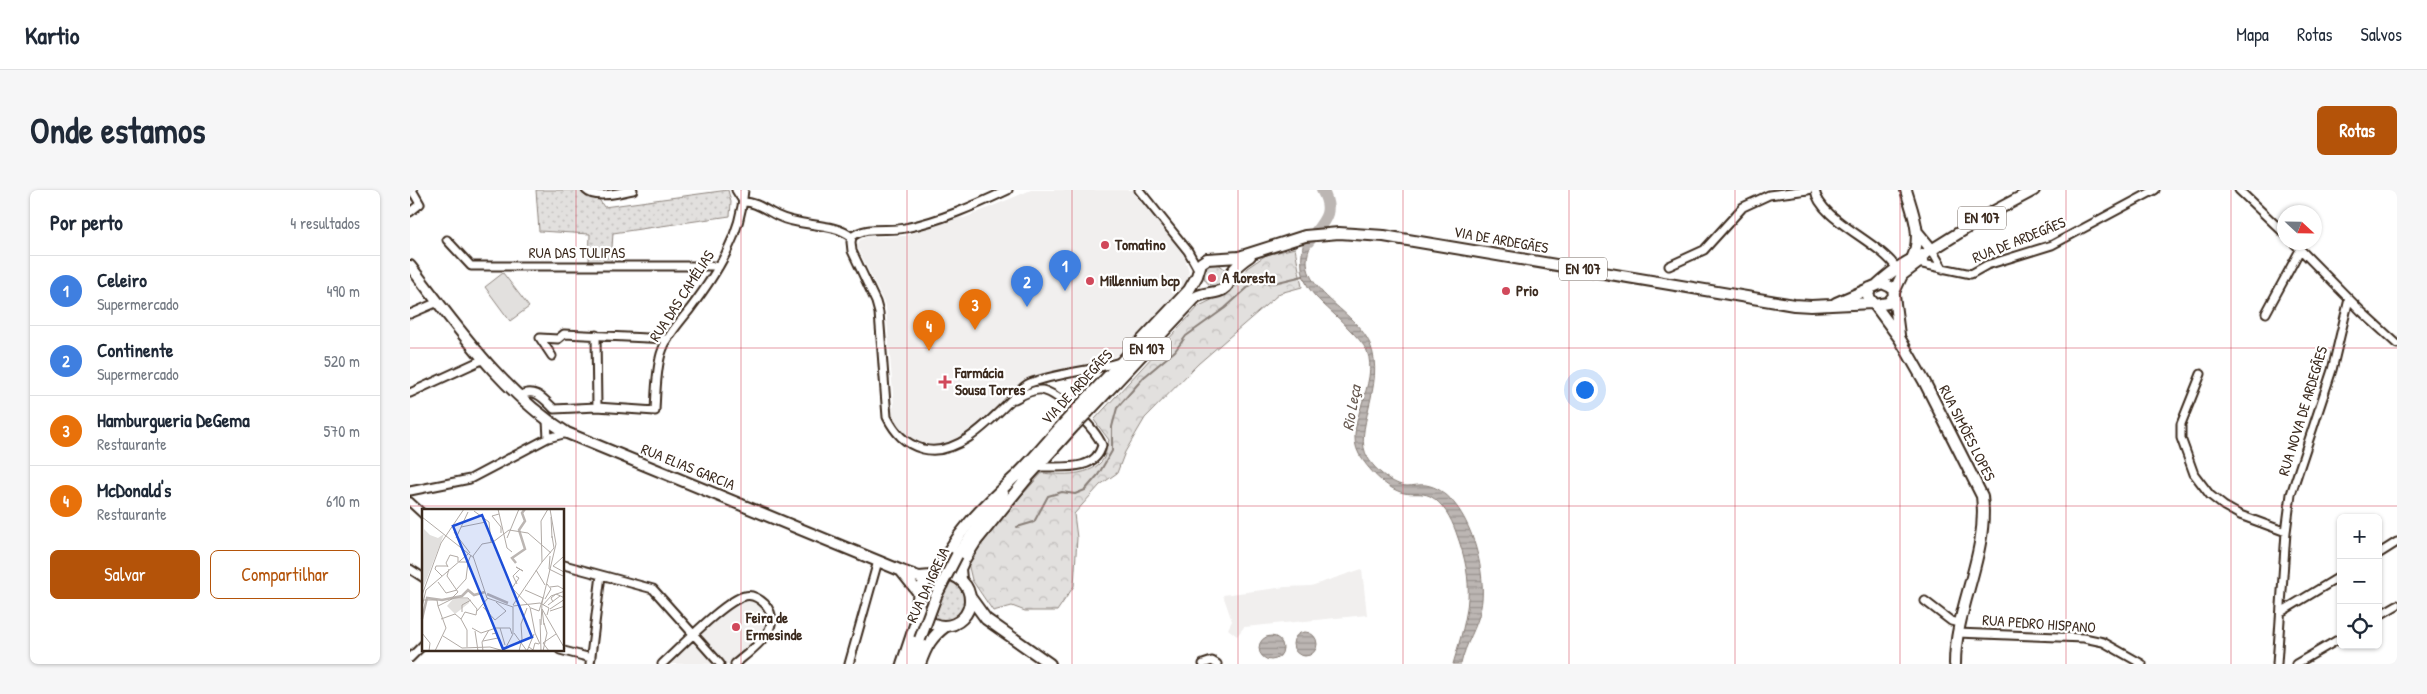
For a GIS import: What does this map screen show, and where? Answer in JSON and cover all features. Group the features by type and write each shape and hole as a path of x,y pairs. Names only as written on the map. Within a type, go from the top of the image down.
{"main road":[{"path":"1906,190 1918,233 1929,252"},
{"name":"EN 107","path":"1874,286 1897,269 1915,261 1989,214 2034,190"},
{"name":"VIA DE ARDEGÃES","path":"979,523 1071,423 1121,362 1189,290 1207,259 1238,256 1289,239 1339,233 1384,236 1794,305 1873,304"},
{"path":"1915,261 1918,233"},
{"name":"VIA DE ARDEGÃES","path":"1084,408 1196,297 1209,291 1222,290 1230,280 1231,273 1239,264 1260,250"},
{"path":"1220,258 1226,262 1231,273"},
{"name":"EN 107","path":"1873,304 1888,303 1902,276 1915,261"},
{"name":"RUA ELIAS GARCIA","path":"410,266 484,360 519,396 548,421 568,433 902,571 919,576 934,575"},
{"path":"1198,273 1203,288 1209,291"},
{"path":"1873,304 1868,296 1874,286 1890,285 1894,294"},
{"name":"VIA DE ARDEGÃES","path":"1828,306 1874,286"},
{"name":"RUA SIMÕES LOPES","path":"1894,294 1900,339"},
{"name":"RUA SIMÕES LOPES","path":"1873,304 1900,339 1982,496 1983,516 1976,558 1958,628 1956,664"},
{"name":"VIA DE ARDEGÃES","path":"934,575 945,554 977,512 1023,475 1036,467 1071,423"},
{"name":"VIA DE ARDEGÃES","path":"961,579 960,568 964,560 1023,475"},
{"name":"RUA DA IGREJA","path":"910,664 936,596 957,555 979,523"},
{"path":"902,571 918,597 924,617 930,622 946,626 956,623 964,617 970,597"},
{"path":"918,597 934,575 946,573 961,579 970,597 986,619 1050,664"},
{"name":"RUA DA IGREJA","path":"902,664 916,622 918,597"},
{"path":"964,617 986,619"},
{"name":"RUA DA IGREJA","path":"920,664 927,644 935,634 946,626"}],"street":[{"path":"410,212 420,204 412,190"},
{"path":"586,190 590,194 597,195 634,190"},
{"path":"736,190 743,202 749,201 780,218 829,226 855,235 906,228 946,216 1008,190"},
{"name":"RUA DAS CAMÉLIAS","path":"519,396 532,391 537,393 554,409 597,408 655,411 661,354 668,339 719,266 738,225 744,190"},
{"path":"1140,190 1188,251 1198,273"},
{"name":"RUA DE ARDEGÃES","path":"1915,261 1971,274 1998,261 2039,250 2155,190"},
{"path":"2239,190 2277,226"},
{"path":"1669,266 1704,250 1743,207 1769,194 1813,191 1830,214 1888,257 1897,269"},
{"path":"855,235 850,242 852,251 879,312 887,417 894,431 913,446 940,450 956,446 1011,401 1028,384 1121,362"},
{"name":"RUA DAS TULIPAS","path":"447,240 471,266 719,266"},
{"path":"2266,313 2300,250 2397,344"},
{"path":"1929,252 1944,268"},
{"name":"RUA NOVA DE ARDEGÃES","path":"2286,532 2291,494 2332,370 2349,299"},
{"path":"410,314 438,302"},
{"path":"552,356 540,338 558,339 564,334 668,339"},
{"path":"596,335 597,408"},
{"path":"410,393 484,360"},
{"path":"2201,374 2181,424 2181,438 2194,474 2210,495 2224,506 2240,515 2286,532 2277,664"},
{"path":"1011,401 1040,390 1052,394 1090,426 1102,445 1100,454 1093,462 1078,466 1036,467"},
{"path":"548,421 548,438"},
{"path":"410,491 470,479 548,438 568,433"},
{"path":"410,502 422,513"},
{"path":"2382,551 2397,542"},
{"path":"849,664 878,561"},
{"path":"565,565 653,589 720,664"},
{"path":"410,570 422,577"},
{"path":"565,652 590,661 601,575"},
{"path":"2281,612 2337,578"},
{"path":"662,664 739,598 746,595 763,602 771,616 771,626 766,636 734,664"},
{"path":"1925,601 1958,628"},
{"path":"2382,614 2397,605"},
{"name":"RUA PEDRO HISPANO","path":"1958,628 2084,638 2103,642 2142,664"},
{"path":"2296,664 2337,640"},
{"path":"410,658 422,646"},
{"path":"1203,664 1214,662"}],"shaded area":[{"path":"1031,190 1134,190 1184,256 1189,271 1185,286 1121,353 1105,361 1027,380 960,439 944,446 926,446 907,438 894,424 890,410 894,406 886,307 857,246 860,240 866,237 905,236 954,218 964,218"},
{"path":"1317,235 1308,252 1308,268 1313,281 1361,330 1370,344 1374,360 1372,391 1364,435 1364,447 1368,458 1380,472 1396,483 1407,486 1426,485 1441,491 1453,502 1464,517 1472,536 1481,574 1481,607 1461,664 1453,664 1466,613 1468,584 1466,568 1456,532 1446,511 1435,499 1423,494 1404,493 1390,487 1372,471 1359,454 1355,443 1355,430 1369,377 1370,364 1367,351 1361,342 1318,299 1305,281 1302,269 1302,254 1305,236"},
{"path":"1362,569 1367,615 1244,627 1237,636 1228,629 1232,621 1223,595 1285,587 1311,586"},
{"name":"Feira de Ermesinde","path":"742,592 757,593 763,597 772,607 775,623 770,637 740,664 656,664 723,604"},
{"path":"1305,632 1314,635 1317,644 1314,653 1305,656 1296,653 1293,644 1296,635"},
{"path":"1266,636 1276,636 1283,643 1283,653 1276,660 1266,660 1259,653 1259,643"}],"green space":[{"path":"536,190 579,190 590,197 598,198 604,207 728,190 731,202 730,216 613,233 611,262 589,262 590,234 539,231"},
{"path":"1295,248 1302,287 1280,293 1198,364 1145,418 1125,452 1117,473 1100,485 1074,514 1077,538 1074,586 1057,611 1025,611 1012,606 993,611 972,580 968,563 1002,517 1042,473 1084,472 1099,464 1104,458 1109,440 1094,420 1199,306 1226,293 1237,283 1247,268 1266,255"},
{"path":"1215,264 1223,267 1226,275 1223,283 1215,286 1207,283 1204,275 1207,267"},
{"path":"503,273 529,307 510,321 485,287"},
{"path":"948,578 956,581 962,587 965,599 962,611 956,617 940,620 932,617 926,611 923,595 926,587 932,581"}],"waterway":[{"name":"Rio Leça","path":"1308,242 1326,218 1328,206 1322,190"},
{"path":"1017,527 1034,522 1048,496 1062,492 1075,494 1085,490 1098,475 1112,451 1112,427 1117,408 1144,377 1175,351 1186,336 1225,308 1254,282 1274,283 1303,276"}],"place":[{"name":"Tomatino","path":"1105,245"},
{"name":"A floresta","path":"1212,278"},
{"name":"Millennium bcp","path":"1090,281"},
{"name":"Celeiro","path":"1065,291"},
{"name":"Prio","path":"1506,291"},
{"name":"Continente","path":"1027,307"},
{"name":"Hamburgueria DeGema","path":"975,330"},
{"name":"McDonald's","path":"929,351"},
{"name":"Farmácia Sousa Torres","path":"945,382"},
{"name":"Feira de Ermesinde","path":"736,627"}]}
